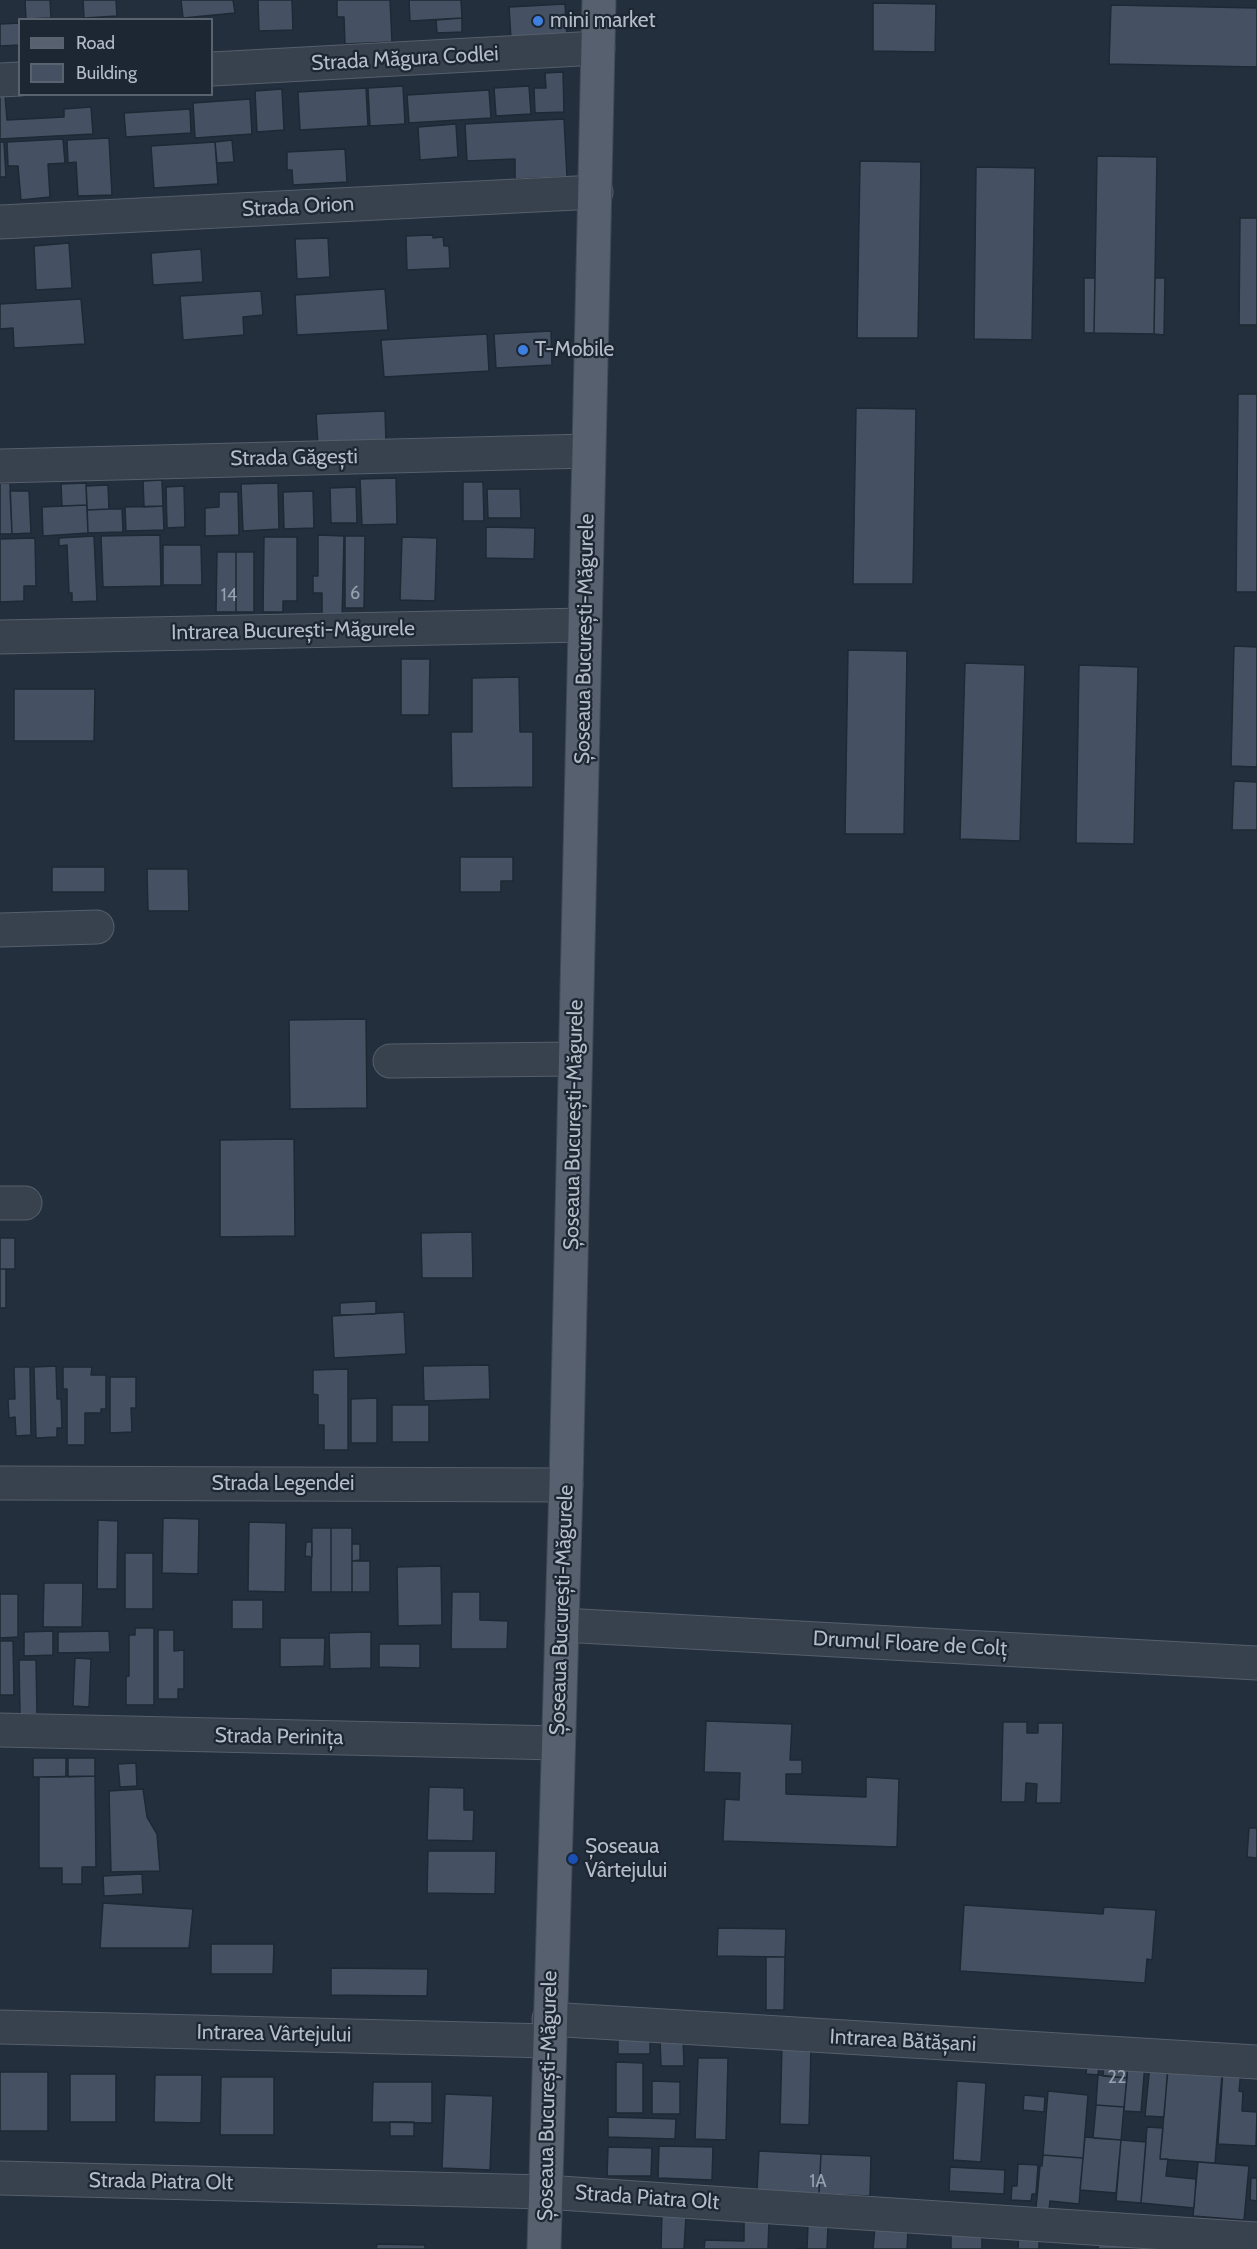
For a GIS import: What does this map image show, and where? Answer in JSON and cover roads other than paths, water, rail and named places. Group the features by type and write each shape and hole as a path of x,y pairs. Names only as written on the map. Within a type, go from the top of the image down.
{"main road":[{"name":"Șoseaua București-Măgurele","path":"544,2249 566,1485 599,0"}],"street":[{"name":"Strada Măgura Codlei","path":"213,69 598,48"},
{"path":"0,80 18,79"},
{"name":"Strada Orion","path":"0,222 596,192"},
{"name":"Strada Găgești","path":"0,466 588,450"},
{"name":"Intrarea București-Măgurele","path":"0,637 585,625"},
{"path":"0,930 97,927"},
{"path":"390,1060 575,1059"},
{"name":"Strada Legendei","path":"0,1483 566,1485"},
{"name":"Drumul Floare de Colț","path":"562,1625 1257,1663"},
{"name":"Strada Perinița","path":"0,1730 558,1743"},
{"name":"Intrarea Vârtejului","path":"0,2027 549,2030"},
{"name":"Intrarea Bătășani","path":"549,2030 1257,2062"},
{"name":"Strada Piatra Olt","path":"0,2178 545,2192 1257,2239"}],"place":[{"name":"mini market","path":"538,21"},
{"name":"T-Mobile","path":"523,350"},
{"name":"Șoseaua Vârtejului","path":"573,1859"}]}
